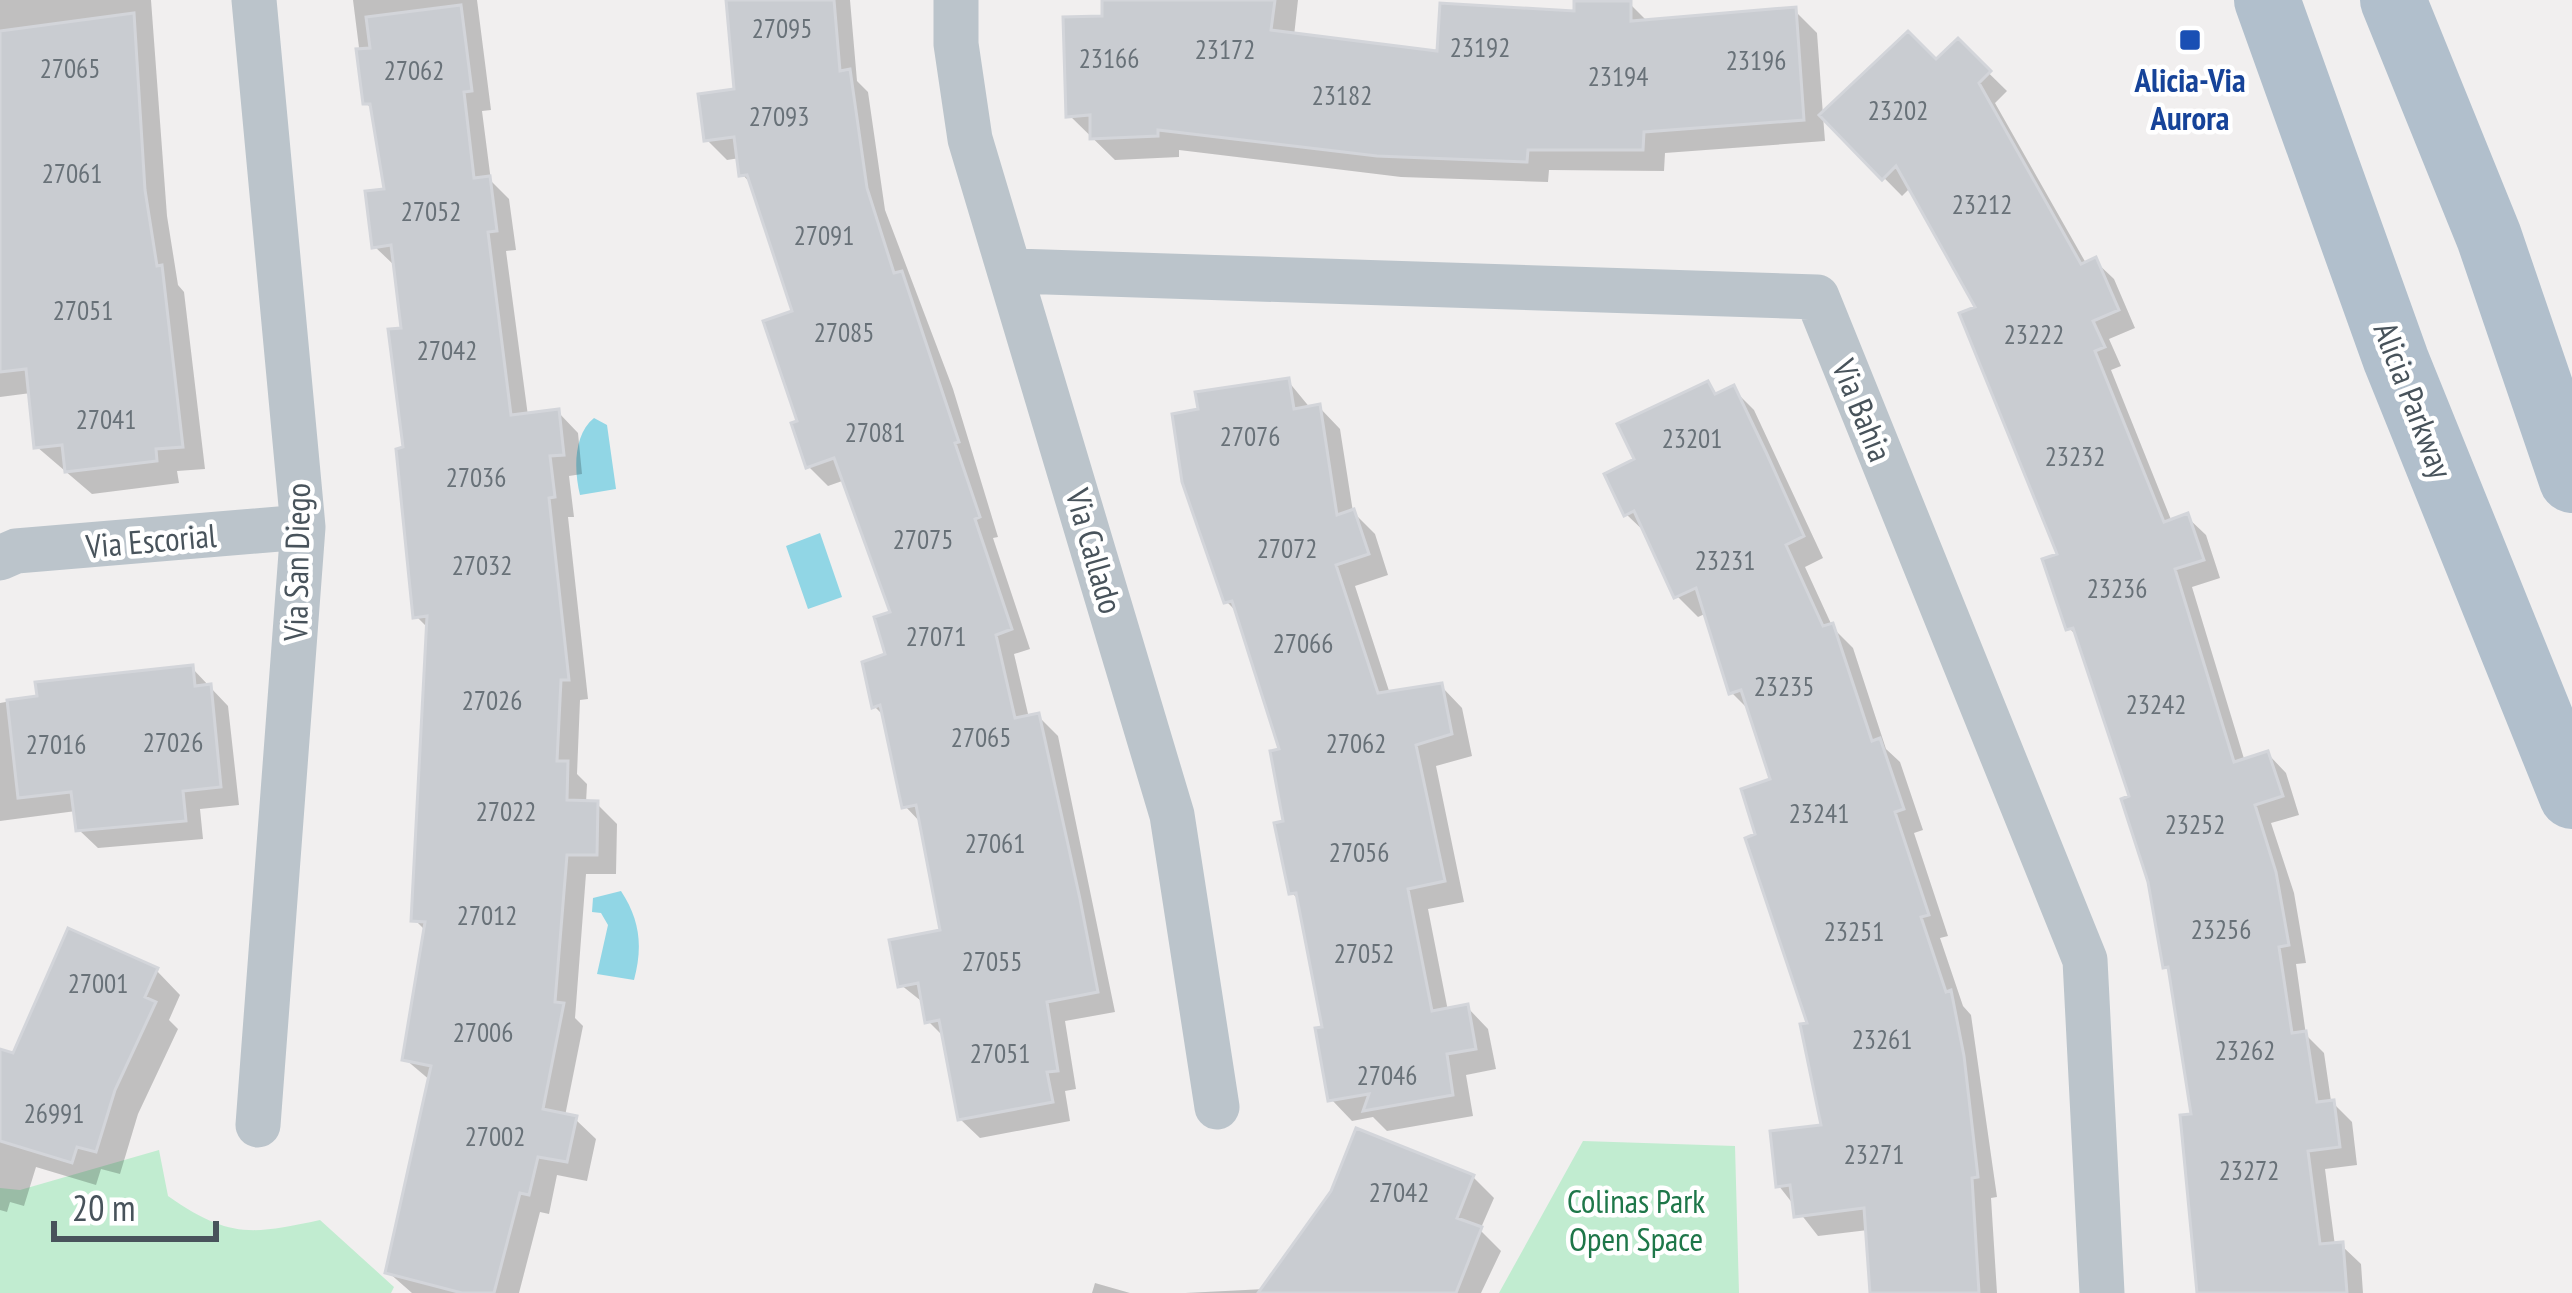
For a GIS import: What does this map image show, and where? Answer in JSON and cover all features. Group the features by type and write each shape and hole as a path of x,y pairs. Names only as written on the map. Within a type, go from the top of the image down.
{"main road":[{"name":"Alicia Parkway","path":"2266,0 2396,360 2572,796"},
{"path":"2393,0 2489,237 2572,480"}],"street":[{"name":"Via San Diego","path":"254,0 303,527 258,1125"},
{"name":"Via Callado","path":"956,0 956,44 970,139 1172,815 1217,1107"},
{"name":"Via Bahia","path":"1013,271 1817,297 2085,960 2102,1293"},
{"name":"Via Escorial","path":"0,558 16,551 303,527"}],"green space":[{"name":"Colinas Park Open Space","path":"1583,1141 1735,1146 1739,1293 1499,1293"},
{"path":"159,1150 168,1196 189,1210 241,1229 320,1220 394,1287 391,1293 0,1293 0,1188 20,1190"}],"water":[{"path":"594,418 607,425 616,489 580,495 579,444"},
{"path":"820,533 842,597 808,609 786,546"},
{"path":"621,891 638,934 634,980 597,974 608,925 601,913 592,912 593,898"}],"building":[{"path":"726,0 834,0 840,71 850,69 867,188 894,273 902,271 959,442 955,443 980,517 975,519 1012,629 996,635 1015,718 1039,713 1080,899 1098,992 1047,1002 1058,1071 1047,1072 1053,1102 958,1120 939,1020 925,1023 918,983 898,987 889,940 940,930 916,805 902,808 880,705 872,708 862,662 885,654 874,617 890,612 834,458 806,468 791,423 797,421 763,321 792,311 747,175 739,176 734,137 704,141 698,94 734,89"},
{"path":"1102,0 1275,0 1271,30 1437,51 1440,3 1574,11 1574,1 1631,1 1631,21 1796,7 1804,120 1644,132 1643,150 1528,150 1527,162 1377,156 1158,130 1158,136 1090,139 1090,115 1066,117 1063,17 1102,16"},
{"path":"461,5 472,91 464,92 474,178 490,176 497,231 488,232 511,415 559,409 564,455 550,456 555,497 549,498 569,680 561,680 557,761 568,761 567,800 598,801 597,855 567,855 555,1002 564,1003 543,1109 577,1116 567,1162 538,1157 529,1195 520,1193 494,1293 462,1293 385,1273 431,1066 402,1060 425,922 411,921 427,616 413,618 396,449 403,447 388,329 401,328 391,245 372,248 365,191 384,189 370,104 363,104 356,49 370,48 366,17"},
{"path":"134,13 145,190 157,266 162,265 183,447 156,449 157,461 65,472 62,445 34,448 26,369 0,372 0,31"},
{"path":"1908,31 1936,59 1958,38 1991,71 1979,83 2081,264 2096,257 2119,310 2093,321 2105,347 2095,351 2164,522 2188,513 2204,560 2175,569 2234,762 2268,751 2283,796 2255,805 2276,872 2289,945 2279,947 2292,1033 2306,1031 2317,1102 2334,1100 2340,1147 2308,1151 2320,1244 2343,1242 2347,1293 2197,1293 2180,1115 2191,1114 2168,967 2163,968 2148,882 2121,799 2129,796 2073,628 2066,630 2042,559 2057,554 1959,313 1975,307 1896,166 1882,180 1819,115"},
{"path":"1289,378 1294,409 1320,404 1337,515 1354,509 1369,554 1336,565 1378,693 1442,683 1452,734 1416,745 1445,881 1408,889 1432,1011 1468,1004 1476,1049 1447,1054 1453,1095 1363,1111 1369,1094 1328,1101 1315,1028 1322,1027 1296,893 1289,894 1274,823 1283,821 1270,751 1279,749 1232,601 1224,603 1182,482 1172,414 1198,409 1195,392"},
{"path":"1708,381 1715,394 1734,385 1766,452 1804,536 1786,545 1823,626 1833,623 1872,741 1880,738 1904,809 1895,812 1929,915 1921,917 1946,992 1951,990 1964,1056 1978,1177 1972,1178 1979,1293 1870,1293 1864,1208 1794,1217 1790,1185 1776,1187 1770,1131 1821,1125 1800,1024 1807,1023 1745,838 1755,834 1741,789 1770,779 1741,690 1729,694 1696,588 1674,598 1634,511 1624,516 1604,474 1634,459 1617,424"},
{"path":"193,665 195,686 211,684 221,787 183,791 186,821 76,831 71,792 18,798 7,700 37,696 35,682"},
{"path":"68,928 158,968 145,997 156,1002 115,1090 96,1152 77,1147 72,1163 0,1141 0,1049 13,1053"},
{"path":"1356,1128 1474,1175 1457,1218 1482,1227 1456,1293 1258,1293 1331,1191"}],"place":[{"name":"Alicia-Via Aurora","path":"2190,40"}]}
